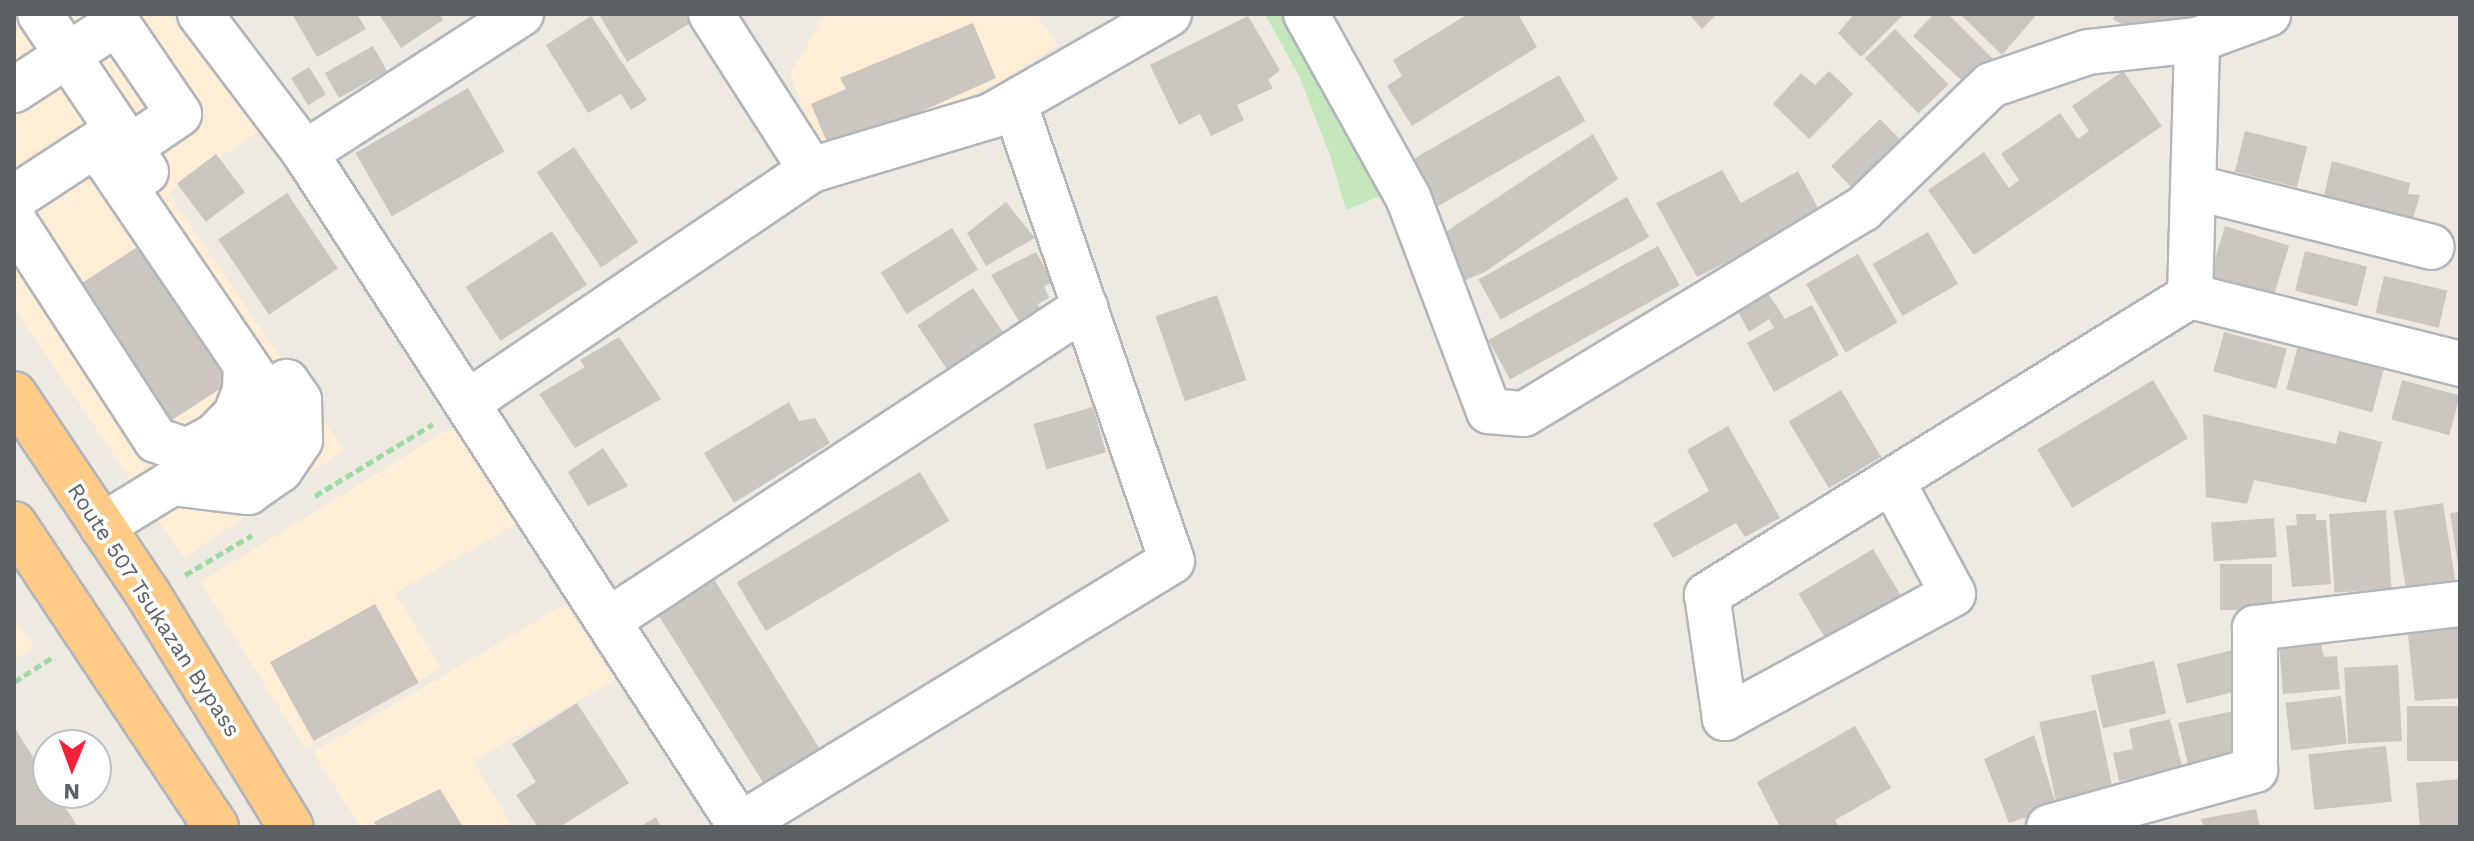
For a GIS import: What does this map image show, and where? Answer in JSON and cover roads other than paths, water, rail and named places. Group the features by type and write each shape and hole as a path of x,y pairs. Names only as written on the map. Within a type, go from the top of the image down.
{"highway":[{"name":"Route 507 Tsukazan Bypass","path":"14,394 102,526 291,827"},
{"path":"14,524 216,827"}],"street":[{"path":"40,14 299,400 300,440 280,470 248,492 172,483 102,526"},
{"path":"200,14 305,153 740,826 1172,561 1014,103"},
{"path":"305,153 521,14"},
{"path":"711,14 811,170"},
{"path":"467,403 811,170 991,116 1169,14"},
{"path":"1306,14 1408,197 1489,411 1524,414 1863,209 1991,85 2088,52 2197,40 2268,14"},
{"path":"14,90 117,23 179,114 124,139 14,198"},
{"path":"2190,296 2197,40"},
{"path":"14,221 156,440 222,463 245,459 263,444 273,424 270,400 108,162 124,139"},
{"path":"2193,187 2432,247"},
{"path":"1892,481 1953,594 1725,718 1707,595 2190,296 2460,364"},
{"path":"609,620 1085,307"},
{"path":"2049,827 2255,770 2255,628 2460,604"}]}
